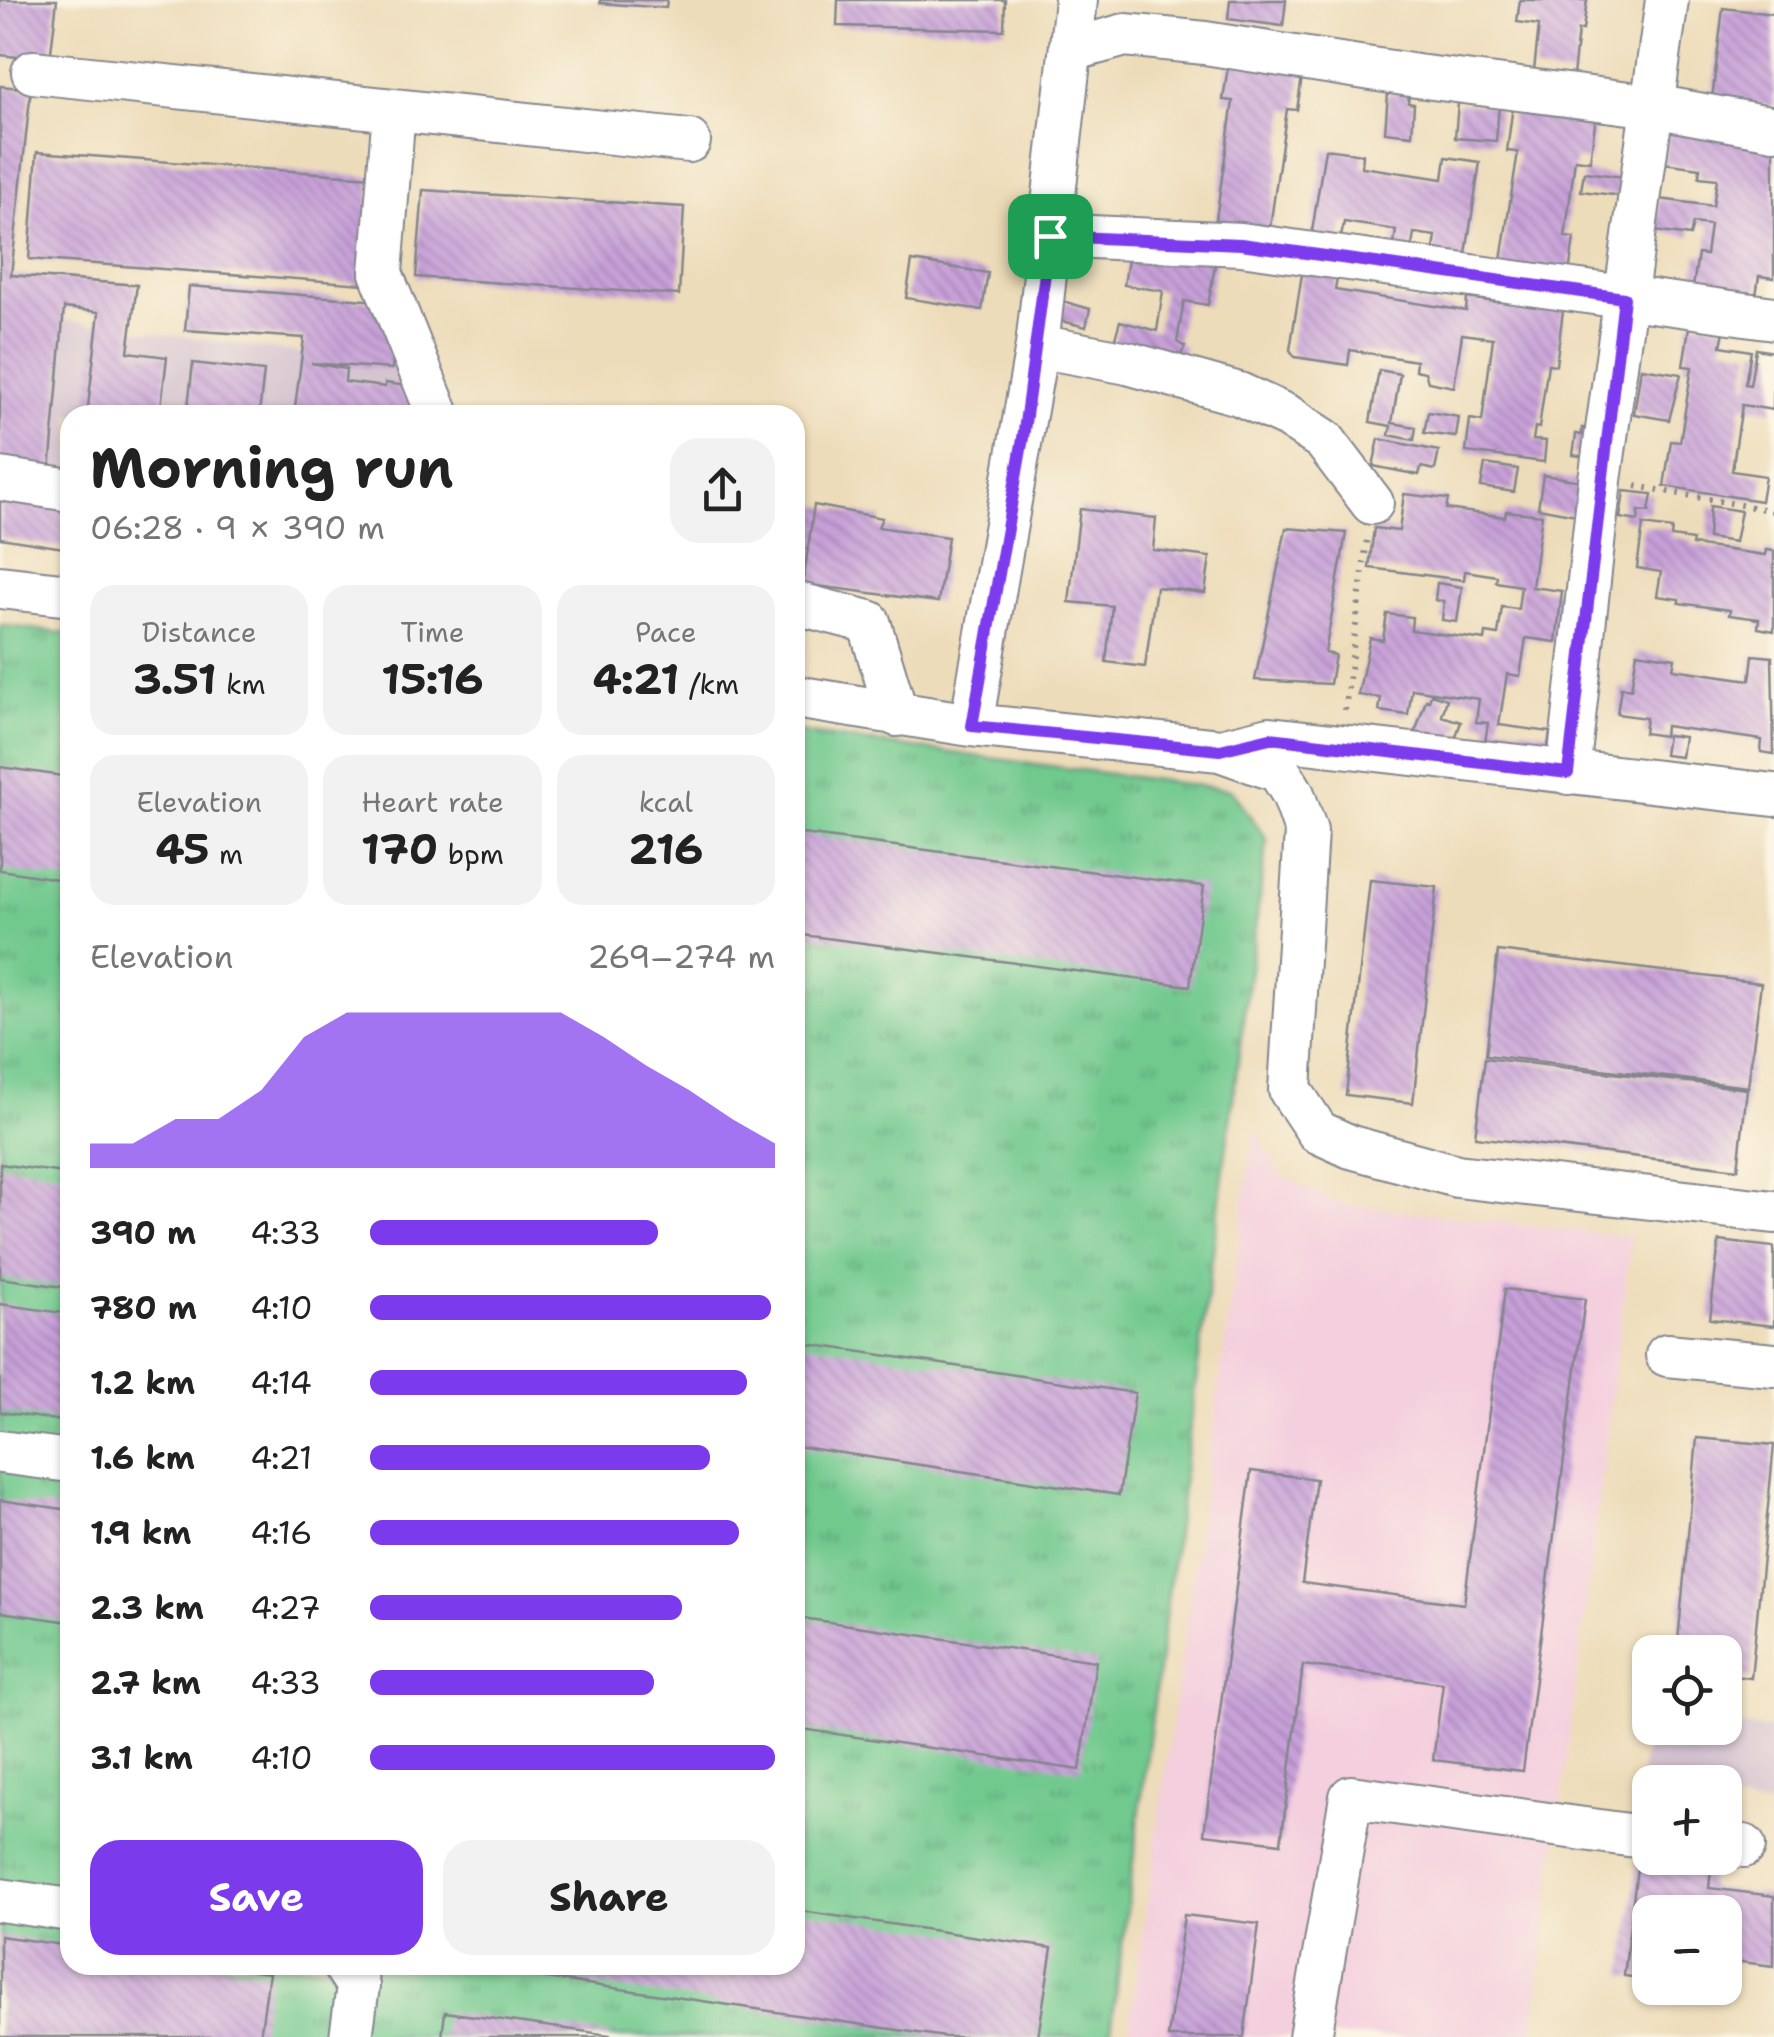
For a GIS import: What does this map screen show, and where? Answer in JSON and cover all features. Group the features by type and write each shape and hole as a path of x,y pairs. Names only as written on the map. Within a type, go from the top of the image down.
{"street":[{"path":"972,726 1038,346 1076,0"},
{"path":"1568,773 1600,480 1667,0"},
{"path":"1070,50 1125,35 1652,106 1774,128"},
{"path":"32,72 689,142"},
{"path":"394,110 381,273 434,405"},
{"path":"1050,236 1241,244 1774,318"},
{"path":"1038,346 1128,363 1239,394 1286,416 1324,440 1372,502"},
{"path":"0,478 60,488"},
{"path":"0,587 60,594"},
{"path":"805,606 869,622 898,715"},
{"path":"805,699 972,726 1220,750 1280,771 1306,831 1290,1090 1318,1132 1352,1147 1457,1176 1768,1207"},
{"path":"1220,750 1270,738 1774,795"},
{"path":"1667,1355 1774,1365"},
{"path":"0,1452 60,1460"},
{"path":"1310,2037 1352,1798 1632,1836"},
{"path":"0,1900 60,1909"},
{"path":"351,1975 358,1986 351,2037"}],"path":[{"path":"1600,480 1774,510"},
{"path":"1340,746 1372,502"}],"shaded area":[{"path":"0,311 407,368 424,405 60,405 60,547 0,538"},
{"path":"1255,1127 1278,1173 1336,1203 1631,1237 1532,2037 1128,2037"},
{"path":"1742,1726 1774,1730 1774,1807 1742,1803 1742,1765 1642,1765 1645,1745 1742,1745"}],"green space":[{"path":"0,625 60,633 60,1975 805,1975 805,733 1231,790 1267,839 1110,2037 0,2037"}],"building":[{"path":"0,0 57,0 50,61 0,55"},
{"path":"600,0 667,0 666,8"},
{"path":"838,0 1005,0 1004,30 837,26"},
{"path":"1230,0 1286,0 1283,26 1228,19"},
{"path":"1520,0 1587,0 1583,30 1578,30 1573,76 1534,71 1539,25 1517,22"},
{"path":"1723,8 1774,14 1774,106 1712,99"},
{"path":"1229,60 1303,70 1297,110 1287,109 1269,234 1215,226 1233,101 1223,100"},
{"path":"0,86 31,89 11,275 137,285 128,352 167,357 161,405 88,405 99,312 64,308 50,471 0,467"},
{"path":"1388,93 1409,94 1408,103 1414,104 1412,135 1385,132"},
{"path":"1458,103 1499,106 1496,141 1455,138"},
{"path":"1513,105 1596,116 1590,161 1575,159 1565,237 1574,238 1568,281 1499,272 1518,152 1507,151"},
{"path":"1669,129 1774,142 1774,278 1759,276 1754,308 1691,300 1698,254 1706,255 1710,225 1693,223 1690,236 1655,231 1659,199 1713,206 1717,179 1699,177 1700,168 1663,163"},
{"path":"1325,149 1363,154 1362,167 1443,179 1446,157 1480,162 1464,267 1432,262 1436,236 1414,233 1410,260 1392,257 1396,230 1344,222 1340,242 1311,238"},
{"path":"37,152 371,177 363,284 29,259"},
{"path":"1584,172 1624,177 1622,196 1581,191"},
{"path":"423,190 684,207 679,295 416,277"},
{"path":"1129,253 1217,254 1208,305 1184,301 1177,342 1185,347 1176,364 1113,345 1120,321 1157,331 1163,291 1124,285"},
{"path":"912,261 988,273 982,310 906,298"},
{"path":"1304,261 1339,266 1335,290 1466,311 1467,298 1497,302 1498,295 1564,303 1556,365 1548,364 1539,428 1535,427 1533,440 1546,441 1544,462 1466,452 1470,419 1482,421 1493,338 1462,334 1454,387 1428,382 1425,372 1415,370 1416,361 1350,350 1348,365 1295,357 1290,350"},
{"path":"189,286 390,302 395,338 392,369 311,363 346,369 345,382 407,386 417,405 295,405 304,338 185,330"},
{"path":"1062,301 1090,309 1086,327 1057,320"},
{"path":"1690,321 1725,326 1721,346 1751,351 1745,384 1750,385 1756,349 1774,352 1773,410 1742,405 1732,471 1765,476 1761,501 1664,486 1671,441 1680,442 1692,367 1683,366"},
{"path":"193,363 264,371 260,405 188,405"},
{"path":"1641,368 1681,374 1669,420 1634,414"},
{"path":"1379,370 1400,374 1392,423 1416,427 1414,440 1389,435 1391,426 1370,422"},
{"path":"1428,412 1459,417 1456,437 1424,433"},
{"path":"1582,428 1590,429 1586,457 1573,455 1576,434 1582,435"},
{"path":"1379,439 1439,451 1435,470 1421,467 1419,475 1373,466"},
{"path":"1485,464 1518,469 1514,492 1481,487"},
{"path":"1543,475 1582,481 1576,515 1538,508"},
{"path":"1624,491 1652,494 1649,512 1639,511 1638,521 1620,518"},
{"path":"1404,494 1448,499 1446,509 1505,517 1506,511 1542,515 1532,587 1562,591 1556,642 1526,638 1520,676 1507,674 1499,725 1550,732 1546,758 1484,749 1488,723 1476,722 1479,699 1412,689 1408,715 1379,711 1381,698 1358,695 1370,638 1383,640 1387,614 1412,617 1411,630 1485,640 1486,633 1498,635 1502,607 1518,609 1521,586 1496,582 1497,576 1465,571 1464,580 1369,568 1374,528 1399,531"},
{"path":"0,497 60,506 60,547 0,538"},
{"path":"814,505 882,518 878,527 948,537 938,602 805,584"},
{"path":"1710,506 1741,511 1735,542 1708,538"},
{"path":"1080,509 1156,518 1153,550 1210,557 1205,593 1156,587 1145,667 1106,662 1112,606 1069,602"},
{"path":"1643,525 1672,529 1671,537 1693,540 1692,545 1765,555 1766,550 1774,551 1774,631 1758,628 1759,619 1729,615 1730,610 1657,596 1661,572 1637,568"},
{"path":"1286,528 1346,533 1325,653 1335,655 1330,684 1255,680"},
{"path":"1437,583 1462,587 1457,622 1442,620 1444,602 1435,600"},
{"path":"1637,652 1675,658 1673,669 1750,680 1753,655 1772,657 1774,754 1761,752 1762,740 1665,726 1664,736 1644,733 1646,718 1617,714 1621,687 1631,689"},
{"path":"1431,694 1447,699 1442,716 1461,722 1454,742 1415,733"},
{"path":"1667,735 1684,737 1681,757 1664,755"},
{"path":"0,767 60,776 60,879 0,870"},
{"path":"805,834 1204,886 1190,986 805,935"},
{"path":"1370,880 1437,887 1413,1103 1346,1095"},
{"path":"1498,951 1761,983 1748,1087 1486,1055"},
{"path":"1485,1058 1747,1089 1738,1169 1475,1137"},
{"path":"0,1164 60,1173 60,1287 0,1278"},
{"path":"1719,1241 1774,1247 1774,1326 1710,1319"},
{"path":"1505,1289 1585,1299 1523,1771 1433,1760 1443,1683 1303,1665 1281,1843 1204,1834 1251,1471 1316,1479 1302,1583 1464,1604"},
{"path":"0,1304 60,1313 60,1421 0,1412"},
{"path":"805,1344 1135,1393 1119,1495 805,1448"},
{"path":"1697,1438 1774,1445 1751,1678 1742,1677 1742,1635 1679,1635"},
{"path":"0,1500 60,1509 60,1621 0,1612"},
{"path":"805,1618 1096,1661 1080,1770 805,1729"},
{"path":"1636,1875 1710,1875 1709,1888 1774,1896 1774,1966 1742,1962 1742,1895 1634,1895"},
{"path":"1632,1909 1632,1977 1624,1976"},
{"path":"805,1911 1052,1948 1038,2037 945,2037 526,1975 805,1975"},
{"path":"1184,1915 1259,1924 1244,2037 1168,2037"},
{"path":"0,1936 60,1945 60,1975 269,1975 260,2037 0,2037"},
{"path":"445,2012 610,2035 610,2037 442,2037"}],"route":[{"path":"1050,236 1241,244 1624,298 1568,773 1270,738 1220,750 972,726 1038,346 1050,236"}]}
